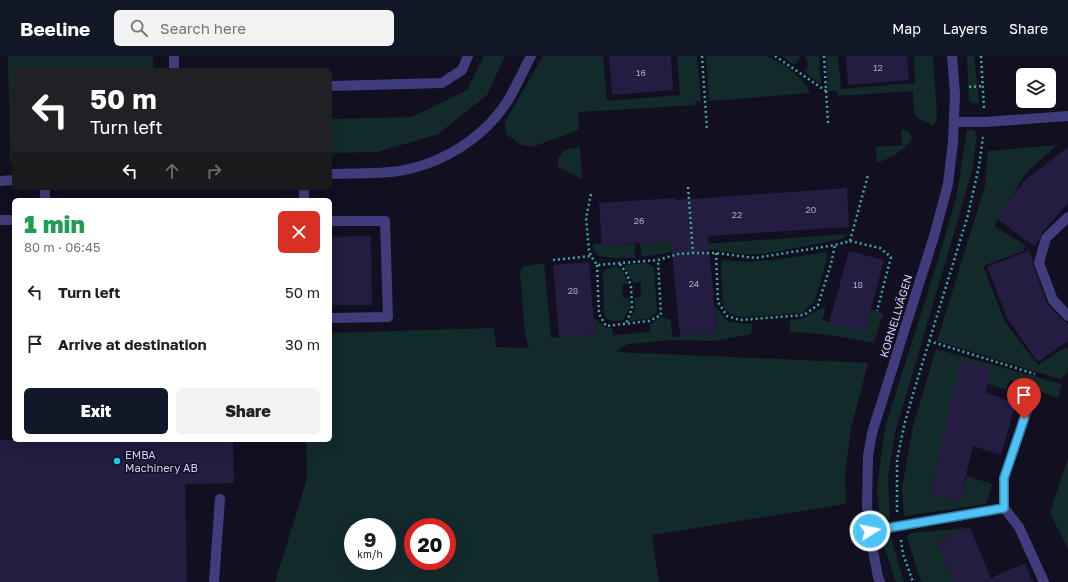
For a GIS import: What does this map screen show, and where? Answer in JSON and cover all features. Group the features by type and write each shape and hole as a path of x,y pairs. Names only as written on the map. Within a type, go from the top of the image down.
{"street":[{"path":"174,56 174,68"},
{"path":"332,86 442,83 462,70 468,56"},
{"path":"332,174 398,171 419,166 446,156 473,138 496,116 506,103 531,56"},
{"name":"KORNELLVÄGEN","path":"880,582 870,531 867,506 868,456 872,433 935,233 948,184 953,142 955,94 952,56"},
{"path":"954,122 985,122 1068,116"},
{"path":"0,181 12,180"},
{"path":"1068,217 1046,238 1040,263 1053,300 1068,316"},
{"path":"0,220 12,220"},
{"path":"332,222 385,220 388,317 332,318"},
{"path":"1034,390 1004,478 1004,508 1019,527 1044,582"},
{"path":"214,582 220,499"},
{"path":"870,531 1004,508"}],"path":[{"path":"702,56 707,130"},
{"path":"775,56 826,91"},
{"path":"824,56 828,123"},
{"path":"913,582 903,554 898,526 896,499 897,460 912,394 968,215 979,166 985,122 981,56"},
{"path":"850,241 868,175"},
{"path":"688,187 693,254"},
{"path":"591,194 586,218 589,250 591,256 597,264 600,314 606,326 649,321 661,315 658,260"},
{"path":"597,264 658,260 678,254 716,253 755,258 835,245 850,241 880,248 892,257 877,311"},
{"path":"716,253 718,302 727,316 740,320 804,315 818,305 831,264 835,245"},
{"path":"553,260 591,256"},
{"path":"620,263 627,274 631,287 632,308 626,324"},
{"path":"929,341 1039,375 1034,390"}],"green space":[{"path":"8,56 153,56 153,68 12,68 12,162 10,162"},
{"path":"484,56 505,56 487,95 438,134 378,152 332,153 332,119 412,117 467,90"},
{"path":"543,56 603,56 607,101 680,95 677,56 697,56 701,101 695,101 696,105 578,112 579,130 532,147 521,145 506,134 505,122"},
{"path":"706,56 768,56 790,69 807,86 810,93 709,101"},
{"path":"782,56 801,56 795,64 791,63"},
{"path":"805,56 819,56 821,85 805,72 808,64"},
{"path":"826,56 838,56 841,89 915,83 914,56 933,56 937,116 934,126 920,119 914,114 913,91 838,96 837,91 828,91"},
{"path":"967,56 974,56 979,104 972,103 969,100"},
{"path":"901,129 910,133 912,139 896,154 877,163 876,147 902,145"},
{"path":"967,130 974,130 977,135 972,171 895,433 888,478 890,519 880,518 877,489 885,427 956,199"},
{"path":"1057,145 1026,173 994,226 1025,245 1023,251 983,266 1005,322 1038,365 1066,347 1068,350 1068,372 1060,379 937,341 985,186 988,151"},
{"path":"580,147 582,179 558,167 558,158 565,150"},
{"path":"849,234 842,239 764,254 740,254 696,247 704,244"},
{"path":"678,241 680,248 667,253 642,257 640,243"},
{"path":"592,244 602,244 602,246 635,244 635,258 612,258 597,255"},
{"path":"827,252 827,258 815,301 802,313 748,317 735,316 726,311 723,307 721,264 723,260 747,262 781,259"},
{"path":"544,263 551,338 595,335 594,318 604,327 612,328 613,335 650,332 650,325 660,317 671,320 672,337 717,333 715,306 728,322 752,324 750,334 715,341 672,340 628,344 616,352 868,363 851,428 845,474 846,504 652,535 659,582 275,582 307,479 306,442 332,442 332,333 494,328 496,347 529,348 525,334 520,272 523,267"},
{"path":"647,263 654,267 657,312 649,319 629,321 635,309 634,298 641,297 641,282 633,283 624,265"},
{"path":"616,266 623,272 628,284 622,284 623,298 629,298 630,307 623,320 612,321 607,319 604,314 603,273 607,269"},
{"path":"826,307 822,320 865,332 871,310 883,314 874,343 811,333 790,332 790,320 802,319"},
{"path":"936,349 1062,384 1058,398 1010,380 1006,390 988,384 991,368 961,361 930,494 960,501 967,476 992,484 986,504 904,516 902,489 913,426"},
{"path":"1068,458 1068,549 1050,513"},
{"path":"970,528 937,542 954,582 921,582 907,537 910,533"},
{"path":"891,538 904,582 896,582 883,544"}],"building":[{"path":"609,56 671,56 673,90 612,95"},
{"path":"846,56 907,56 909,80 848,85"},
{"path":"1068,147 1068,203 1041,234 1039,240 1034,246 996,218 1024,181"},
{"path":"847,188 849,227 708,236 717,333 680,336 671,241 602,246 599,203 675,198 676,200"},
{"path":"371,236 372,305 332,305 332,237"},
{"path":"1029,250 1047,303 1068,324 1068,341 1038,362 1008,320 987,267"},
{"path":"849,251 884,260 865,332 829,323"},
{"path":"589,262 595,335 559,338 553,265"},
{"path":"961,360 992,368 986,393 1016,403 1001,455 973,446 960,501 930,494"},
{"name":"EMBA Machinery AB","path":"0,440 12,440 12,442 233,442 234,483 185,484 187,582 0,582"},
{"path":"970,528 991,578 1025,563 1033,582 954,582 937,542"}],"place":[{"name":"EMBA Machinery AB","path":"117,461"}],"route":[{"path":"870,531 1004,508 1004,478 1024,419"}]}
